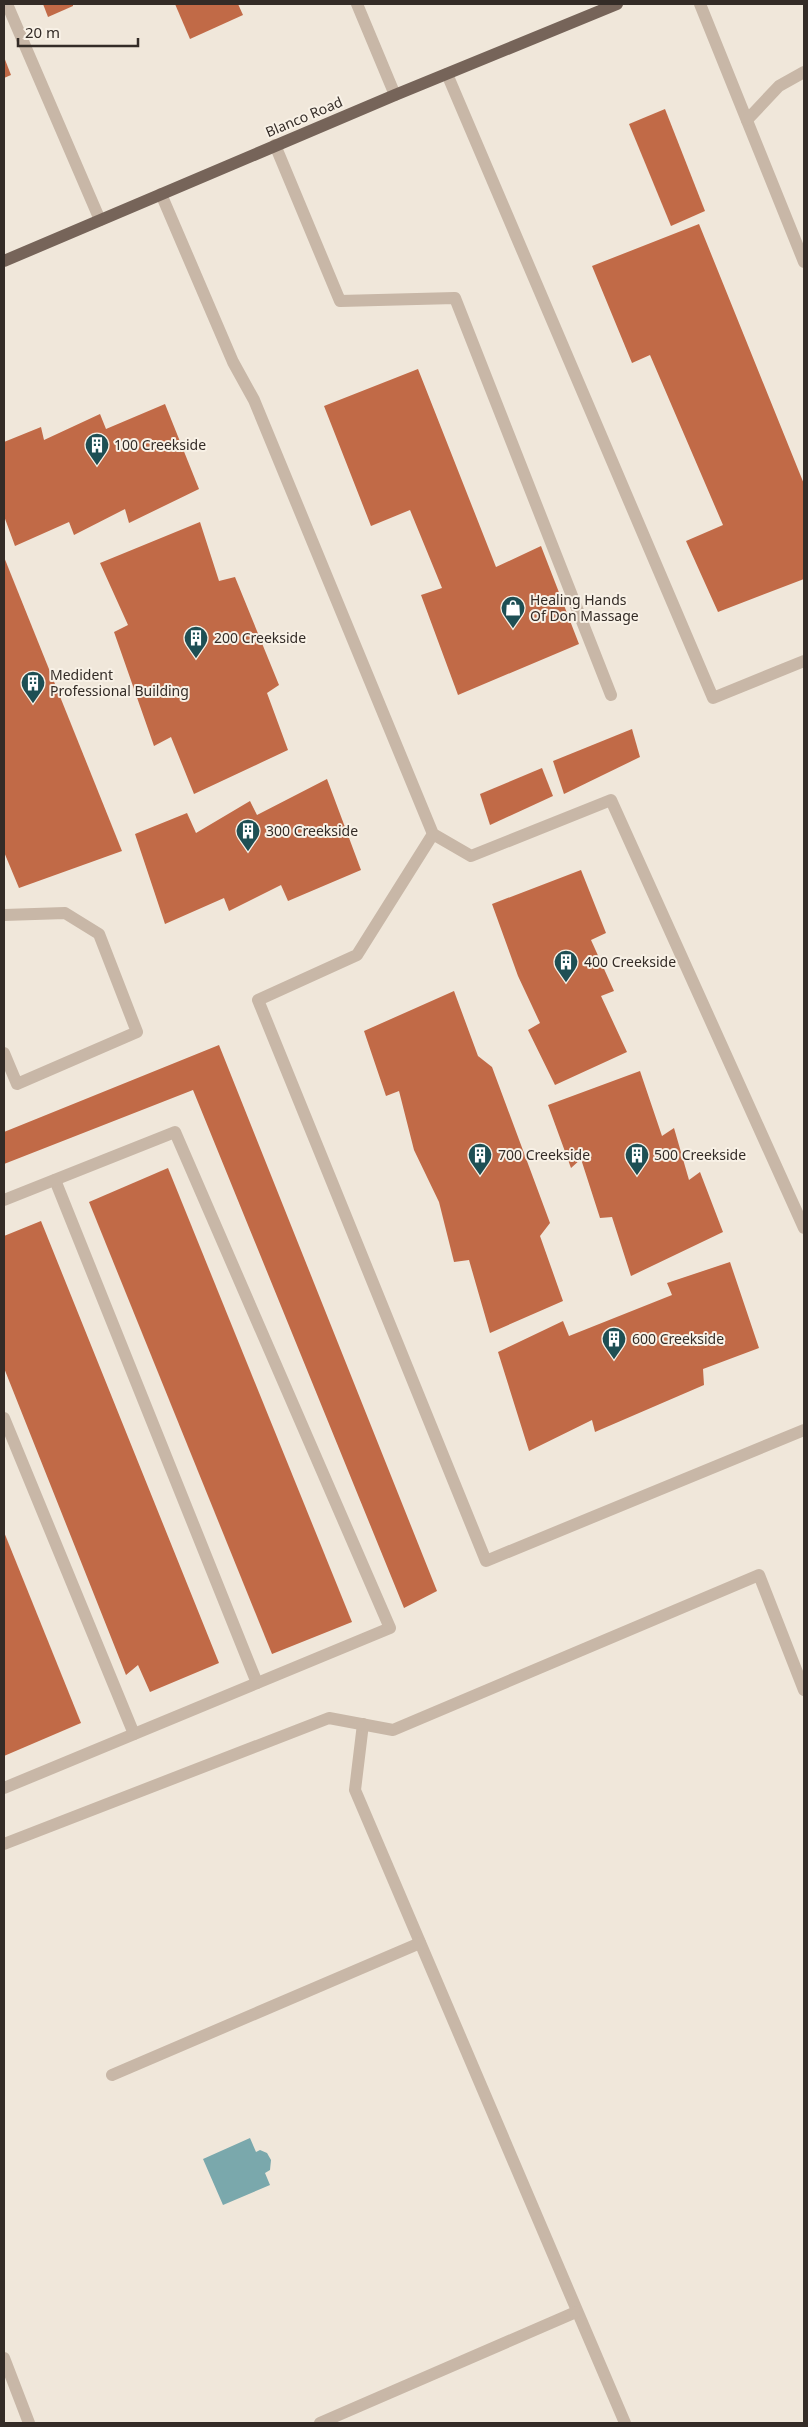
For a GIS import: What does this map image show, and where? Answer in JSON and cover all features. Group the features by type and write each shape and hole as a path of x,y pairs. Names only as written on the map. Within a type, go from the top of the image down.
{"main road":[{"name":"Blanco Road","path":"4,261 395,94 617,4"}],"street":[{"path":"7,4 100,220"},
{"path":"357,4 395,94"},
{"path":"700,4 804,262"},
{"path":"747,120 779,86 804,72"},
{"path":"447,74 713,698 804,661"},
{"path":"275,145 340,301 455,298 611,695"},
{"path":"161,194 233,362 254,400 433,834 471,856 610,800 804,1228"},
{"path":"433,834 357,955 258,1000 486,1561 804,1430"},
{"path":"4,915 65,913 99,934 138,1032 17,1084 4,1052"},
{"path":"4,1200 175,1132 390,1628 4,1788"},
{"path":"55,1180 257,1683"},
{"path":"4,1418 134,1734"},
{"path":"4,1844 329,1718 393,1730 758,1575 804,1690"},
{"path":"363,1724 355,1790 576,2312 626,2423"},
{"path":"112,2075 420,1943"},
{"path":"320,2423 576,2312"},
{"path":"4,2358 29,2423"}],"water":[{"path":"250,2138 256,2152 260,2150 267,2153 271,2160 270,2170 265,2173 270,2185 223,2205 203,2159"}],"building":[{"path":"43,4 73,4 73,6 48,17"},
{"path":"175,4 238,4 243,15 190,39"},
{"path":"4,57 11,75 4,78"},
{"path":"665,109 705,211 671,226 629,124"},
{"path":"699,224 804,484 804,579 718,612 686,541 723,525 650,355 632,363 592,266"},
{"path":"418,369 496,567 541,546 579,644 458,695 421,595 442,588 410,510 371,526 324,406"},
{"name":"100 Creekside","path":"165,404 199,489 129,523 125,509 74,535 69,522 15,546 4,516 4,442 41,427 44,440 100,414 106,429"},
{"name":"200 Creekside","path":"200,522 219,581 235,577 279,685 267,693 288,750 194,794 171,737 154,746 114,632 128,625 100,563"},
{"name":"Medident Professional Building","path":"4,557 122,851 19,888 4,852"},
{"path":"632,729 640,757 564,794 553,761"},
{"path":"542,768 553,796 490,825 480,794"},
{"name":"300 Creekside","path":"327,779 361,870 288,901 281,885 229,911 224,898 165,924 135,834 187,813 196,833 250,801 257,815"},
{"name":"400 Creekside","path":"581,870 606,933 591,940 614,991 601,996 627,1052 555,1085 528,1030 540,1023 518,976 492,904"},
{"name":"700 Creekside","path":"454,991 478,1056 492,1067 550,1223 540,1236 563,1301 490,1333 469,1260 454,1262 439,1202 414,1150 399,1091 386,1096 364,1031"},
{"path":"219,1045 437,1591 404,1608 193,1090 4,1164 4,1132"},
{"name":"500 Creekside","path":"640,1071 662,1136 674,1128 689,1180 700,1172 723,1232 631,1276 612,1217 600,1218 581,1159 571,1168 548,1105"},
{"path":"168,1168 352,1622 272,1654 89,1202"},
{"path":"41,1221 219,1663 150,1692 138,1665 126,1675 4,1368 4,1236"},
{"name":"600 Creekside","path":"730,1262 759,1348 703,1369 704,1385 595,1432 592,1420 529,1451 498,1352 563,1321 569,1336 672,1295 667,1283"},
{"path":"4,1532 81,1723 4,1756"}],"place":[{"name":"100 Creekside","path":"97,466"},
{"name":"Healing Hands Of Don Massage","path":"513,629"},
{"name":"200 Creekside","path":"196,659"},
{"name":"Medident Professional Building","path":"33,704"},
{"name":"300 Creekside","path":"248,852"},
{"name":"400 Creekside","path":"566,983"},
{"name":"700 Creekside","path":"480,1176"},
{"name":"500 Creekside","path":"637,1176"},
{"name":"600 Creekside","path":"614,1360"}]}
